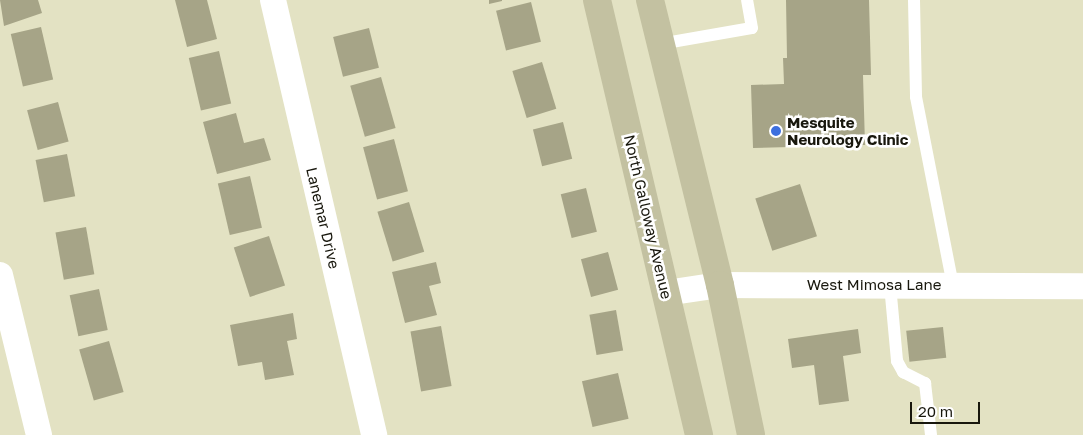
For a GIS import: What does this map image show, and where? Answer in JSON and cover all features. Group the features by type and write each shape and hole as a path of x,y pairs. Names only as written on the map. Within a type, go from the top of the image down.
{"main road":[{"name":"North Galloway Avenue","path":"597,0 699,435"},
{"path":"650,0 720,285 751,435"}],"street":[{"name":"Lanemar Drive","path":"273,0 374,435"},
{"path":"0,275 39,435"},
{"name":"West Mimosa Lane","path":"666,293 720,285 1083,286"}],"lane":[{"path":"660,44 752,28 747,0"},
{"path":"914,0 916,97 953,286"},
{"path":"890,285 897,361 904,372 925,383 931,435"}],"building":[{"path":"0,0 38,0 42,13 4,26"},
{"path":"175,0 207,0 217,39 187,47"},
{"path":"489,0 502,0 502,1 489,4"},
{"path":"786,0 869,0 871,75 863,75 865,145 753,148 751,85 784,84 783,58 787,58"},
{"path":"531,2 541,42 506,50 496,11"},
{"path":"41,27 53,80 23,87 11,34"},
{"path":"369,28 379,68 343,77 333,37"},
{"path":"219,51 231,104 201,111 189,58"},
{"path":"542,62 556,109 527,118 512,71"},
{"path":"381,77 396,128 365,137 350,86"},
{"path":"58,102 69,142 38,150 27,110"},
{"path":"236,113 244,143 264,138 271,160 217,174 203,122"},
{"path":"563,122 572,159 542,166 533,129"},
{"path":"394,139 408,191 377,199 363,147"},
{"path":"67,154 75,196 44,202 36,160"},
{"path":"250,176 262,228 230,235 218,183"},
{"path":"800,184 817,236 772,251 755,199"},
{"path":"586,188 597,232 572,238 561,194"},
{"path":"409,202 424,252 393,261 377,212"},
{"path":"86,227 94,274 64,280 55,232"},
{"path":"269,236 285,285 250,297 234,247"},
{"path":"608,252 618,290 591,297 581,259"},
{"path":"436,262 441,283 429,286 437,315 405,323 392,272"},
{"path":"99,289 108,330 78,336 70,295"},
{"path":"616,310 623,350 597,355 589,315"},
{"path":"293,313 297,339 287,341 294,375 265,380 262,362 238,366 230,325"},
{"path":"441,326 452,386 421,391 410,331"},
{"path":"943,327 946,358 909,362 906,331"},
{"path":"858,329 861,353 843,356 849,401 819,405 814,365 792,368 788,339"},
{"path":"109,341 124,392 94,400 79,350"},
{"path":"618,373 629,419 593,427 582,381"}],"place":[{"name":"Mesquite Neurology Clinic","path":"776,131"}]}
